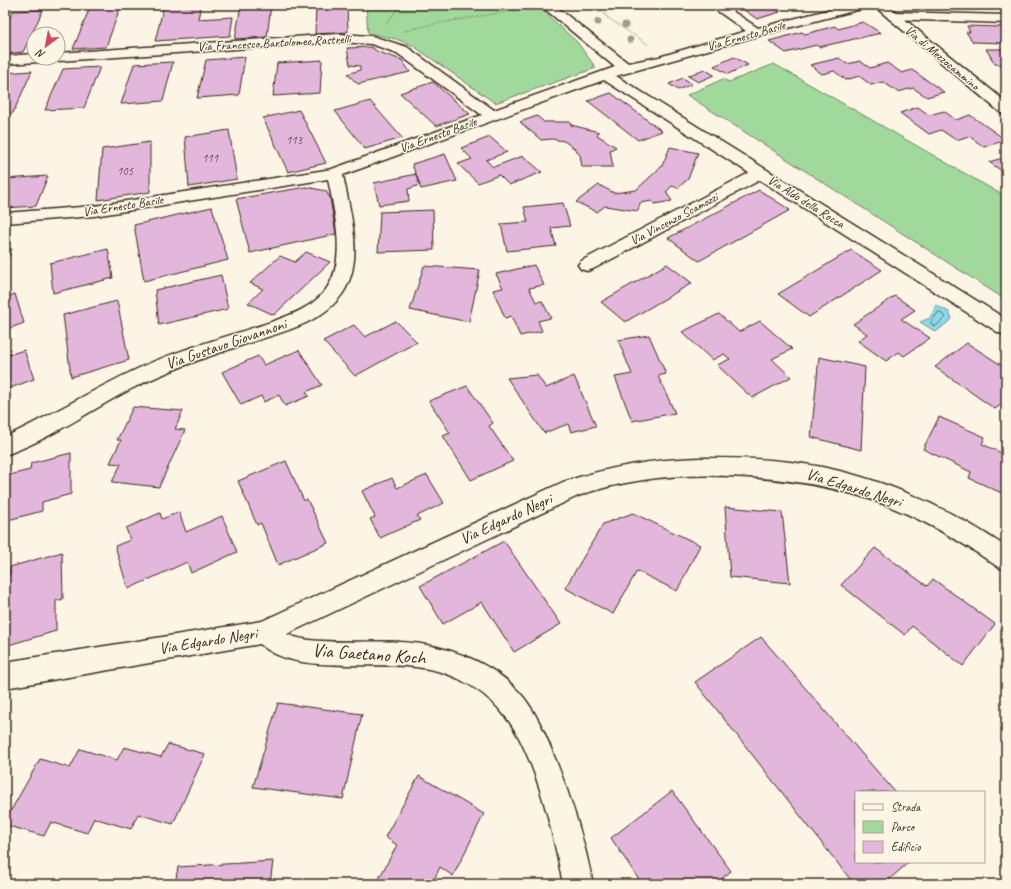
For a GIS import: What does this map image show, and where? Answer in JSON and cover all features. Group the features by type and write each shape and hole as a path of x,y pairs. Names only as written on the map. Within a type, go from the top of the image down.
{"main road":[{"name":"Via di Mezzocammino","path":"879,5 900,10 1006,110"}],"street":[{"path":"546,5 625,68"},
{"path":"715,5 756,32"},
{"name":"Via Ernesto Basile","path":"5,218 103,210 335,173 491,115 606,76 625,68 670,58 756,32 860,5"},
{"path":"991,5 1006,16"},
{"path":"900,10 1006,19"},
{"name":"Via Francesco Bartolomeo Rastrelli","path":"66,56 338,38 372,40 402,50 491,115"},
{"path":"5,60 26,59"},
{"name":"Via Aldo della Rocca","path":"606,76 1006,328"},
{"name":"Via Gustavo Giovannoni","path":"5,446 164,365 280,325 307,314 326,300 336,289 346,251 345,235 335,173"},
{"name":"Via Vincenzo Scamozzi","path":"587,265 761,173"},
{"name":"Via Edgardo Negri","path":"5,675 264,632 571,489 601,479 655,469 710,467 766,468 800,472 838,480 881,494 930,514 966,534 1006,560"},
{"name":"Via Gaetano Koch","path":"264,632 277,643 295,649 343,653 412,654 428,656 464,669 491,684 518,710 530,732 548,775 564,824 578,884"}],"path":[{"path":"372,40 401,5"},
{"path":"596,5 608,18 670,58"},
{"path":"372,40 428,25 530,8"}],"green space":[{"path":"366,5 536,5 577,42 596,68 495,103 412,45 396,39 368,33"},
{"path":"774,64 1006,197 1006,300 687,95 723,79 729,82"}],"water":[{"path":"936,305 949,312 952,319 936,332 920,322 930,318"}],"building":[{"path":"121,5 106,47 73,49 90,7"},
{"path":"164,5 201,5 198,19 233,17 230,36 155,41"},
{"path":"241,5 271,5 267,37 235,39"},
{"path":"316,5 347,5 348,32 315,34"},
{"path":"737,5 769,5 780,12 757,19"},
{"path":"43,10 35,26 26,26 26,46 23,52 5,54 5,26 13,11"},
{"path":"863,22 881,33 819,47 816,45 786,53 769,41 802,32 805,34 835,26 838,29"},
{"path":"967,26 1001,27 1006,35 1006,43 973,42 966,32 970,32"},
{"path":"371,47 378,52 402,60 410,72 358,84 347,74 360,70 360,66 350,65 347,48"},
{"path":"986,49 1006,49 1006,65 995,64"},
{"path":"245,57 239,95 197,98 206,60"},
{"path":"734,57 748,65 728,74 714,66"},
{"path":"839,58 847,64 860,61 870,68 887,63 902,73 912,70 944,92 927,97 913,88 898,92 883,82 871,85 859,76 846,80 834,71 822,74 810,65"},
{"path":"322,60 320,93 273,96 277,63"},
{"path":"173,62 163,101 121,104 134,64"},
{"path":"100,67 84,108 45,110 63,69"},
{"path":"704,69 714,75 698,82 688,76"},
{"path":"32,71 13,113 5,114 5,73"},
{"path":"683,78 692,84 678,90 669,84"},
{"path":"433,82 470,114 436,126 400,93"},
{"path":"611,93 662,131 638,140 588,101"},
{"path":"370,101 402,138 365,149 335,111"},
{"path":"918,107 929,115 944,111 956,120 970,115 1006,140 984,147 969,136 956,140 941,130 929,134 900,113"},
{"path":"299,110 326,163 288,172 263,118"},
{"path":"537,116 544,122 570,122 571,125 599,132 597,135 616,147 610,150 613,167 582,167 580,155 574,148 564,141 552,139 541,140 520,122"},
{"path":"229,130 237,179 189,187 185,137"},
{"path":"490,137 507,152 486,160 493,167 523,156 542,172 509,185 499,175 478,183 458,164 472,159 461,148"},
{"path":"150,142 150,192 98,200 102,149"},
{"path":"670,147 698,153 688,179 678,188 672,186 666,192 672,201 654,204 652,201 640,203 638,211 605,206 597,212 576,202 599,185 614,193 636,190 662,166"},
{"path":"445,154 457,181 421,189 412,164"},
{"path":"1006,157 1006,174 989,162"},
{"path":"416,174 420,185 408,189 409,201 379,205 374,183"},
{"path":"48,176 36,206 5,208 5,179"},
{"path":"306,187 326,191 330,198 336,234 250,253 236,199"},
{"path":"759,190 790,210 699,261 668,238"},
{"path":"563,203 570,226 551,228 556,246 507,251 501,224 528,222 524,207"},
{"path":"212,207 228,260 144,281 134,225"},
{"path":"433,210 434,250 378,252 380,212"},
{"path":"5,249 12,249 5,266"},
{"path":"108,249 113,278 53,293 50,263"},
{"path":"851,250 882,270 809,317 778,294"},
{"path":"306,252 330,262 274,315 248,303 263,289 250,283 280,256 295,262"},
{"path":"667,264 692,283 625,322 601,302"},
{"path":"534,265 544,285 529,288 536,302 542,301 551,318 538,321 542,331 520,336 511,316 505,318 493,290 503,288 496,274"},
{"path":"424,266 480,270 469,322 410,310"},
{"path":"221,275 228,309 159,325 155,290"},
{"path":"15,294 24,323 5,330 5,297"},
{"path":"895,296 915,310 901,319 930,338 904,356 899,352 886,361 858,341 867,334 853,324"},
{"path":"117,301 129,360 71,377 63,315"},
{"path":"719,314 739,332 760,321 792,349 772,359 791,377 752,398 717,365 730,359 724,354 712,360 682,332"},
{"path":"396,321 417,342 355,376 323,341 354,325 365,337"},
{"path":"649,335 666,374 658,376 675,413 632,421 615,377 632,374 618,340"},
{"path":"967,343 1006,368 1006,401 995,409 935,367"},
{"path":"24,350 34,379 5,390 5,356"},
{"path":"299,350 322,385 306,392 309,396 285,406 279,395 264,402 261,396 241,405 222,372 258,356 264,365"},
{"path":"819,357 865,367 861,450 811,437"},
{"path":"537,375 546,388 574,376 596,426 571,432 568,424 544,433 507,378"},
{"path":"467,386 493,423 489,426 513,461 471,480 443,436 450,433 429,401"},
{"path":"133,407 183,411 175,429 185,430 159,487 112,482 121,464 110,463 121,440 117,440"},
{"path":"939,417 985,437 982,444 1006,455 1006,495 969,478 971,472 923,449"},
{"path":"71,453 71,494 42,502 42,511 8,520 8,528 5,529 5,476 30,470 31,463"},
{"path":"286,461 304,501 307,499 328,543 278,565 261,523 257,525 238,481"},
{"path":"427,475 444,503 417,516 420,520 380,538 370,519 375,517 362,491 392,478 397,488"},
{"path":"725,507 782,512 790,583 730,577"},
{"path":"179,512 186,532 222,516 237,552 191,573 187,562 128,589 115,546 130,540 126,528 160,513 162,519"},
{"path":"633,513 700,545 677,591 637,571 613,614 565,588 603,524"},
{"path":"504,541 561,624 514,652 482,602 443,624 420,586"},
{"path":"875,548 927,586 933,579 995,624 963,666 912,626 905,635 841,585"},
{"path":"62,552 63,599 56,601 56,631 5,646 5,575 10,574 10,567"},
{"path":"761,637 894,791 855,791 855,863 908,863 884,884 854,884 695,682"},
{"path":"278,703 362,714 343,799 253,787"},
{"path":"168,744 205,754 173,824 138,814 131,829 94,818 87,833 51,822 44,836 5,825 5,821 40,759 70,768 80,749 117,760 124,747 161,757"},
{"path":"419,776 484,814 453,876 440,867 432,884 376,884 397,845 385,837"},
{"path":"672,791 731,871 715,884 642,884 611,838"},
{"path":"273,861 270,884 175,884 178,867"}]}
